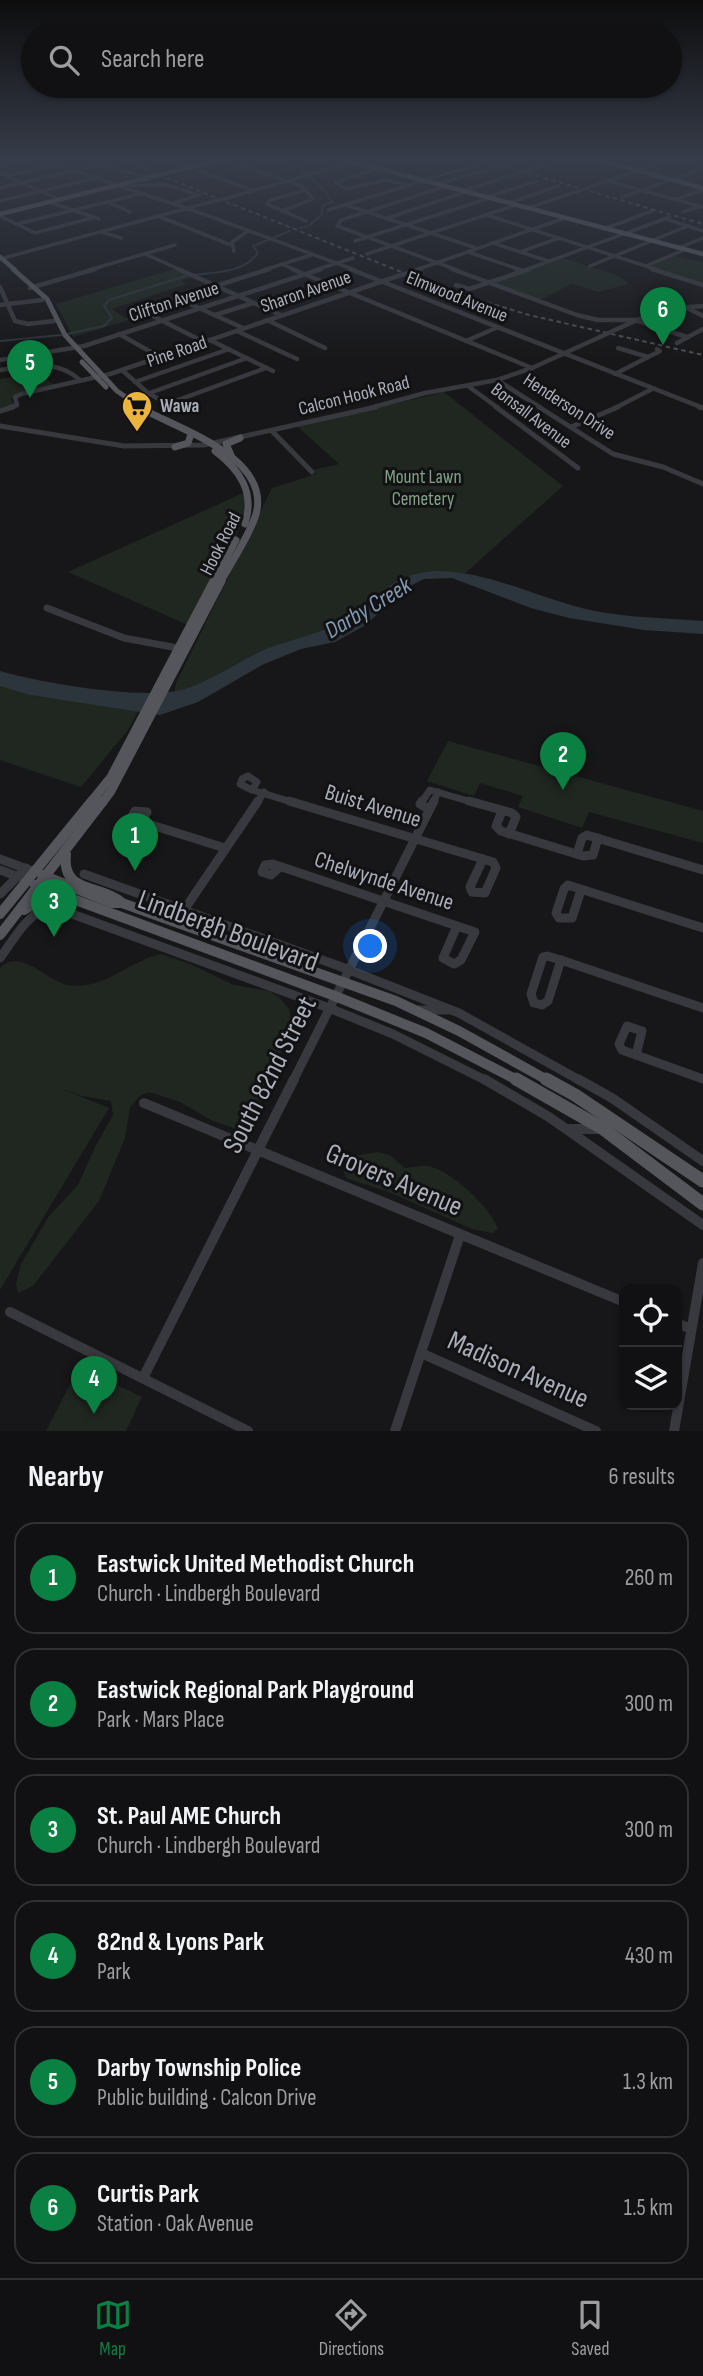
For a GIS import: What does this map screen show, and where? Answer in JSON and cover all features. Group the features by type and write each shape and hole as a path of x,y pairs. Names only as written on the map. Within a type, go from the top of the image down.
{"main road":[{"path":"596,227 703,254"},
{"name":"Hook Road","path":"0,259 51,303 62,334"},
{"name":"Hook Road","path":"32,287 62,334 100,376 137,410 205,445 229,462 240,474 248,492 250,510 183,649"},
{"name":"Hook Road","path":"100,376 130,400 232,456 244,467 253,482 257,510 145,723"},
{"path":"175,447 188,443 190,437"},
{"path":"232,456 225,446 240,438"},
{"path":"0,935 111,791 145,723"},
{"path":"0,914 27,881 31,870 102,790 145,723"},
{"path":"68,850 64,864 67,877 115,897 122,903"},
{"name":"Lindbergh Boulevard","path":"31,870 43,882 68,898 244,963 332,1002 439,1040 551,1097 602,1128 703,1204"},
{"name":"Lindbergh Boulevard","path":"27,881 43,882 112,903 122,903 416,1010 520,1063 591,1105 703,1181"},
{"path":"17,914 40,901 68,898"},
{"path":"238,930 248,944 265,955"}],"street":[{"path":"23,227 35,233 59,227"},
{"path":"0,259 119,227"},
{"path":"186,227 232,245"},
{"name":"Elmwood Avenue","path":"237,227 703,408"},
{"path":"339,227 587,318 635,320 687,337"},
{"path":"355,241 399,227"},
{"path":"415,227 477,248"},
{"path":"367,254 451,227"},
{"path":"525,227 703,285"},
{"name":"Sharon Avenue","path":"0,411 17,405 15,397 21,394 122,370 539,227"},
{"path":"604,229 610,227"},
{"path":"456,285 469,289 491,283 643,227"},
{"path":"590,266 686,227"},
{"path":"232,245 237,237 248,231"},
{"path":"100,232 121,238"},
{"path":"520,252 559,238"},
{"path":"677,248 703,238"},
{"path":"67,241 78,246"},
{"path":"493,243 548,262"},
{"path":"32,287 175,245"},
{"path":"232,245 234,251"},
{"path":"645,266 684,250"},
{"path":"467,252 523,271"},
{"path":"145,254 282,315"},
{"path":"273,371 229,349 160,321 142,309 312,255"},
{"name":"Clifton Avenue","path":"0,360 74,349 353,258"},
{"path":"281,264 532,368"},
{"path":"0,287 17,322 54,321"},
{"path":"176,297 243,328"},
{"path":"0,305 42,300"},
{"path":"215,315 254,303"},
{"path":"685,306 703,316"},
{"name":"Calcon Hook Road","path":"0,426 124,446 175,447 214,444 425,393 497,380 532,368 662,309 703,306"},
{"path":"267,320 325,348"},
{"path":"466,341 497,328"},
{"path":"677,343 703,329"},
{"path":"237,331 297,359"},
{"path":"119,334 160,357"},
{"path":"618,348 648,357"},
{"name":"Pine Road","path":"135,382 229,349"},
{"path":"615,374 660,351 657,349"},
{"path":"130,400 247,358"},
{"path":"0,370 49,363 69,370 80,380"},
{"path":"167,404 267,368"},
{"path":"122,370 148,393 178,410"},
{"name":"Henderson Drive","path":"497,380 613,454 663,467 703,484"},
{"name":"Bonsall Avenue","path":"468,386 578,468"},
{"path":"571,427 592,420 652,388"},
{"path":"272,431 312,472"},
{"path":"47,608 124,638 183,649"},
{"name":"Buist Avenue","path":"252,790 483,859"},
{"name":"South 82nd Street","path":"143,1378 438,792 502,811"},
{"path":"184,910 264,793"},
{"path":"509,834 516,817 502,811 496,828 509,834 587,857 593,855 598,838"},
{"path":"142,822 225,849"},
{"path":"577,854 583,836 598,838 703,870"},
{"name":"Lindbergh Boulevard","path":"0,859 31,870"},
{"name":"Chelwynde Avenue","path":"280,867 383,901 475,932 461,960 449,963 443,958 457,926"},
{"name":"Lindbergh Boulevard","path":"0,870 27,881"},
{"path":"0,894 16,876 31,870"},
{"name":"Lindbergh Boulevard","path":"84,874 348,969 459,1013 581,1080 663,1131 703,1161"},
{"path":"581,890 703,928"},
{"name":"Lindbergh Boulevard","path":"136,909 144,895"},
{"name":"Lindbergh Boulevard","path":"0,958 34,915 47,907 238,975 332,1002 486,1080 568,1129 703,1225"},
{"path":"561,960 546,1004 534,1003 531,994 543,957 547,956 561,960 703,1008"},
{"path":"238,975 244,963"},
{"name":"Lindbergh Boulevard","path":"416,1010 438,1009 459,1013"},
{"path":"439,1040 447,1060"},
{"path":"636,1056 703,1079"},
{"path":"581,1080 591,1105"},
{"name":"Grovers Avenue","path":"145,1103 619,1300"},
{"path":"568,1129 602,1128"},
{"path":"395,1431 460,1235"},
{"path":"674,1431 703,1263"},
{"path":"10,1312 247,1431"},
{"path":"682,1325 691,1329"},
{"name":"Madison Avenue","path":"421,1353 596,1431"}],"green space":[{"path":"674,256 703,262 703,283 649,266"},
{"path":"562,258 619,276 629,284 598,292 572,284 540,300 493,283"},
{"path":"178,268 196,276 181,281 187,284 112,309 129,320 73,337 56,304"},
{"path":"34,373 56,385 16,395 11,399 14,405 0,410 0,379"},
{"name":"Mount Lawn Cemetery","path":"444,392 563,486 462,576 416,578 372,612 172,702 176,683 272,488 316,474 313,470 339,464 298,427"},
{"path":"246,494 241,523 188,625 68,572"},
{"path":"0,684 34,696 139,710 128,730 81,787 0,760"},
{"path":"448,741 703,811 703,843 589,812 582,828 518,807 523,796 480,783 474,796 427,781"},
{"path":"161,954 190,964 234,985 269,991 279,997 289,1009 292,1023 266,1092 249,1121 236,1129 213,1121 180,1102 149,1092 141,1095 130,1107 125,1138 99,1201 33,1286 18,1293 16,1284 21,1264 49,1216 78,1185 113,1115 111,1101 82,1096 57,1087 109,1108 0,1290 0,968 16,961 25,963 60,982 81,986 104,980"},
{"path":"377,1152 390,1155 405,1168 428,1166 448,1175 479,1201 498,1229 492,1233 472,1229 389,1192 346,1178 344,1172 354,1156"},
{"path":"79,1367 142,1397 126,1431 46,1431"}],"water":[{"name":"Darby Creek","path":"433,571 475,575 595,611 703,621 703,634 644,630 569,618 531,608 452,578 424,579 410,586 364,626 335,642 301,649 262,665 198,702 160,715 30,695 0,686 0,671 41,681 120,692 168,692 185,689 206,681 266,649 336,625 353,616 397,581"}],"waterway":[{"path":"300,228 305,227"},
{"path":"273,238 290,231"},
{"path":"194,275 237,268 252,260 258,253 253,246 268,240"},
{"path":"67,334 104,326 112,318 104,306 109,300 189,275"},
{"path":"0,341 61,335"}],"railway":[{"path":"289,227 449,291 529,315 703,355"}],"place":[{"name":"Curtis Park","path":"663,345"},
{"name":"Darby Township Police","path":"30,398"},
{"name":"Wawa","path":"137,433"},
{"name":"Eastwick Regional Park Playground","path":"563,790"},
{"name":"Eastwick United Methodist Church","path":"135,871"},
{"name":"St. Paul AME Church","path":"54,937"},
{"name":"82nd & Lyons Park","path":"94,1414"}]}
